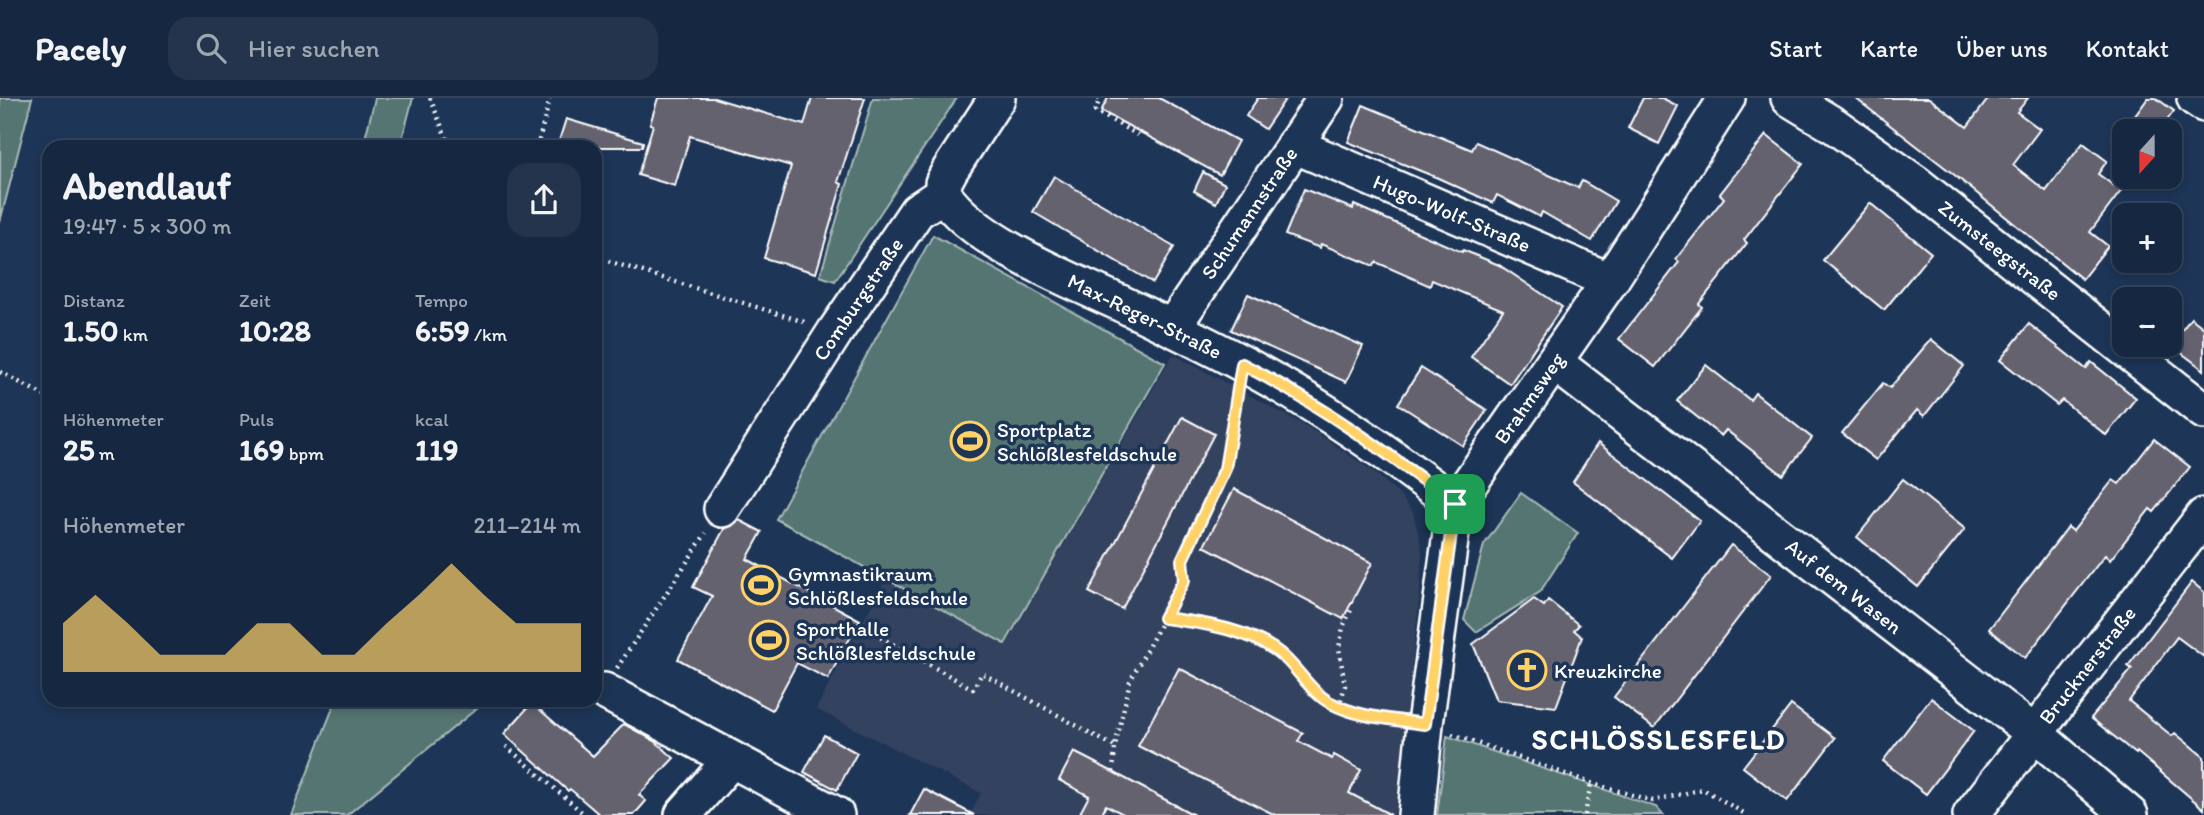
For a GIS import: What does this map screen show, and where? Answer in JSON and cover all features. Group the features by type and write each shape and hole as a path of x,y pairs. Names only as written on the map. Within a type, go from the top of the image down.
{"street":[{"path":"943,194 943,183 950,170 997,98"},
{"name":"Schumannstraße","path":"1172,328 1326,98"},
{"name":"Brahmsweg","path":"1416,815 1425,724 1455,504 1610,281 1727,98"},
{"name":"Zumsteegstraße","path":"1789,98 1835,126 1915,183 2204,411"},
{"path":"2195,98 2204,104"},
{"name":"Hugo-Wolf-Straße","path":"1294,145 1610,281"},
{"name":"Max-Reger-Straße","path":"943,194 954,210 1001,243 1060,275 1172,328 1320,407 1455,504"},
{"name":"Comburgstraße","path":"722,509 835,332 917,211 943,194"},
{"name":"Auf dem Wasen","path":"1554,362 2034,733 2130,815"},
{"name":"Brucknerstraße","path":"1971,815 2034,733 2201,528"},
{"path":"604,691 836,815"},
{"path":"683,815 731,760"}],"path":[{"path":"430,98 447,140"},
{"path":"539,140 549,98"},
{"path":"1098,98 1100,99 1095,111 1138,135"},
{"path":"602,259 835,332"},
{"path":"1113,772 1115,747 1130,681 1184,580 1182,560 1225,469 1242,364"},
{"path":"0,372 42,394"},
{"path":"604,691 722,509"},
{"path":"1339,707 1345,686 1339,648 1343,627 1351,610"},
{"path":"1164,618 1209,624 1245,634 1283,655 1328,702 1349,712 1425,724 1591,783 1653,801 1703,789 1747,815"},
{"path":"862,627 973,689 982,673 1115,747"},
{"path":"506,746 585,815"},
{"path":"1585,815 1591,783"}],"shaded area":[{"path":"1173,354 1308,427 1370,469 1396,491 1413,512 1422,549 1420,592 1395,815 970,815 981,793 816,709 885,580 1006,645"}],"green space":[{"path":"0,98 32,98 0,222"},
{"path":"375,98 413,98 402,140 365,140"},
{"path":"873,98 957,98 835,281 820,276"},
{"name":"Sportplatz Schlößlesfeldschule","path":"933,235 1165,363 1005,644 776,519"},
{"path":"1521,493 1578,533 1540,592 1476,632 1464,620 1484,545"},
{"path":"333,707 478,707 347,815 291,815"},
{"path":"1447,736 1656,807 1663,815 1437,815"}],"building":[{"path":"658,98 714,98 804,125 812,98 865,98 838,182 842,184 816,273 764,258 791,166 690,136 675,186 638,175"},
{"path":"1108,98 1159,98 1238,141 1220,175 1101,111"},
{"path":"1258,98 1286,98 1265,129 1246,116"},
{"path":"1643,98 1662,98 1678,106 1659,144 1628,128"},
{"path":"1855,98 1929,98 1967,127 1989,98 2028,98 2017,112 2040,129 2013,165 2046,191 2083,143 2107,161 2098,174 2112,184 2112,189 2121,191 2090,232 2108,246 2082,279"},
{"path":"2148,98 2156,98 2174,111 2168,119 2133,119"},
{"path":"1363,105 1472,150 1476,142 1578,188 1582,181 1616,201 1592,241 1542,212 1540,217 1497,195 1493,203 1348,142"},
{"path":"566,119 643,142 642,147 602,147 602,140 559,140"},
{"path":"1766,135 1803,164 1744,240 1747,243 1699,304 1702,307 1655,367 1619,339 1679,262 1676,259 1724,198 1720,194"},
{"path":"1203,172 1225,184 1216,203 1194,191"},
{"path":"1054,176 1174,247 1153,283 1033,212"},
{"path":"1304,189 1353,209 1354,205 1462,252 1463,250 1499,265 1562,307 1510,384 1471,357 1503,310 1432,280 1430,286 1376,262 1374,266 1321,244 1320,248 1285,235"},
{"path":"1870,203 1931,253 1884,310 1823,260"},
{"path":"1248,294 1363,346 1346,382 1231,330"},
{"path":"2191,318 2204,328 2204,370 2182,353 2182,330"},
{"path":"2029,324 2086,369 2091,362 2136,398 2106,435 2062,400 2057,405 2000,360"},
{"path":"1931,339 1964,366 1924,416 1917,410 1876,460 1842,433 1883,383 1890,388"},
{"path":"1706,365 1750,400 1755,393 1812,438 1783,475 1726,430 1721,436 1677,401"},
{"path":"1421,368 1487,410 1463,446 1398,404"},
{"path":"1182,417 1214,434 1122,609 1089,592"},
{"path":"2154,439 2190,467 2154,512 2150,509 2110,560 2105,555 2025,658 1989,629 2068,527 2073,531 2113,480 2119,484"},
{"path":"1598,443 1700,521 1672,558 1573,482"},
{"path":"1903,479 1965,529 1918,587 1857,537"},
{"path":"1234,489 1372,563 1343,619 1204,546"},
{"name":"Sporthalle Schlößlesfeldschule","path":"739,520 762,532 747,559 860,620 828,679 797,663 772,710 678,659 712,596 693,587 724,529"},
{"path":"1731,545 1771,575 1654,728 1614,697"},
{"path":"2192,582 2204,592 2204,657 2177,637 2129,701 2172,736 2175,733 2204,757 2204,809 2137,752 2136,754 2091,718 2132,669 2128,666"},
{"name":"Kreuzkirche","path":"1534,599 1544,606 1548,600 1579,625 1574,630 1582,637 1556,707 1496,700 1473,644"},
{"path":"1179,668 1303,733 1298,741 1332,759 1334,755 1361,770 1349,793 1391,815 1275,815 1138,746"},
{"path":"1931,698 1974,731 1926,794 1883,761"},
{"path":"1791,705 1835,738 1787,801 1743,767"},
{"path":"528,707 537,707 593,756 624,724 655,741 674,758 639,795 646,801 634,815 600,815 570,789 568,791 504,734"},
{"path":"824,735 857,753 837,790 804,772"},
{"path":"1074,752 1194,815 1125,815 1106,805 1101,815 1079,815 1089,796 1059,780"},
{"path":"924,789 974,815 910,815"}],"place":[{"name":"Sportplatz Schlößlesfeldschule","path":"970,441"},
{"name":"Gymnastikraum Schlößlesfeldschule","path":"761,585"},
{"name":"Sporthalle Schlößlesfeldschule","path":"769,640"},
{"name":"Kreuzkirche","path":"1527,670"}],"district":[{"name":"SCHLÖSSLESFELD","path":"1659,739"}],"route":[{"path":"1242,364 1320,407 1455,504 1425,724 1349,712 1328,702 1283,655 1245,634 1209,624 1164,618 1184,580 1182,560 1225,469 1242,364"}]}
